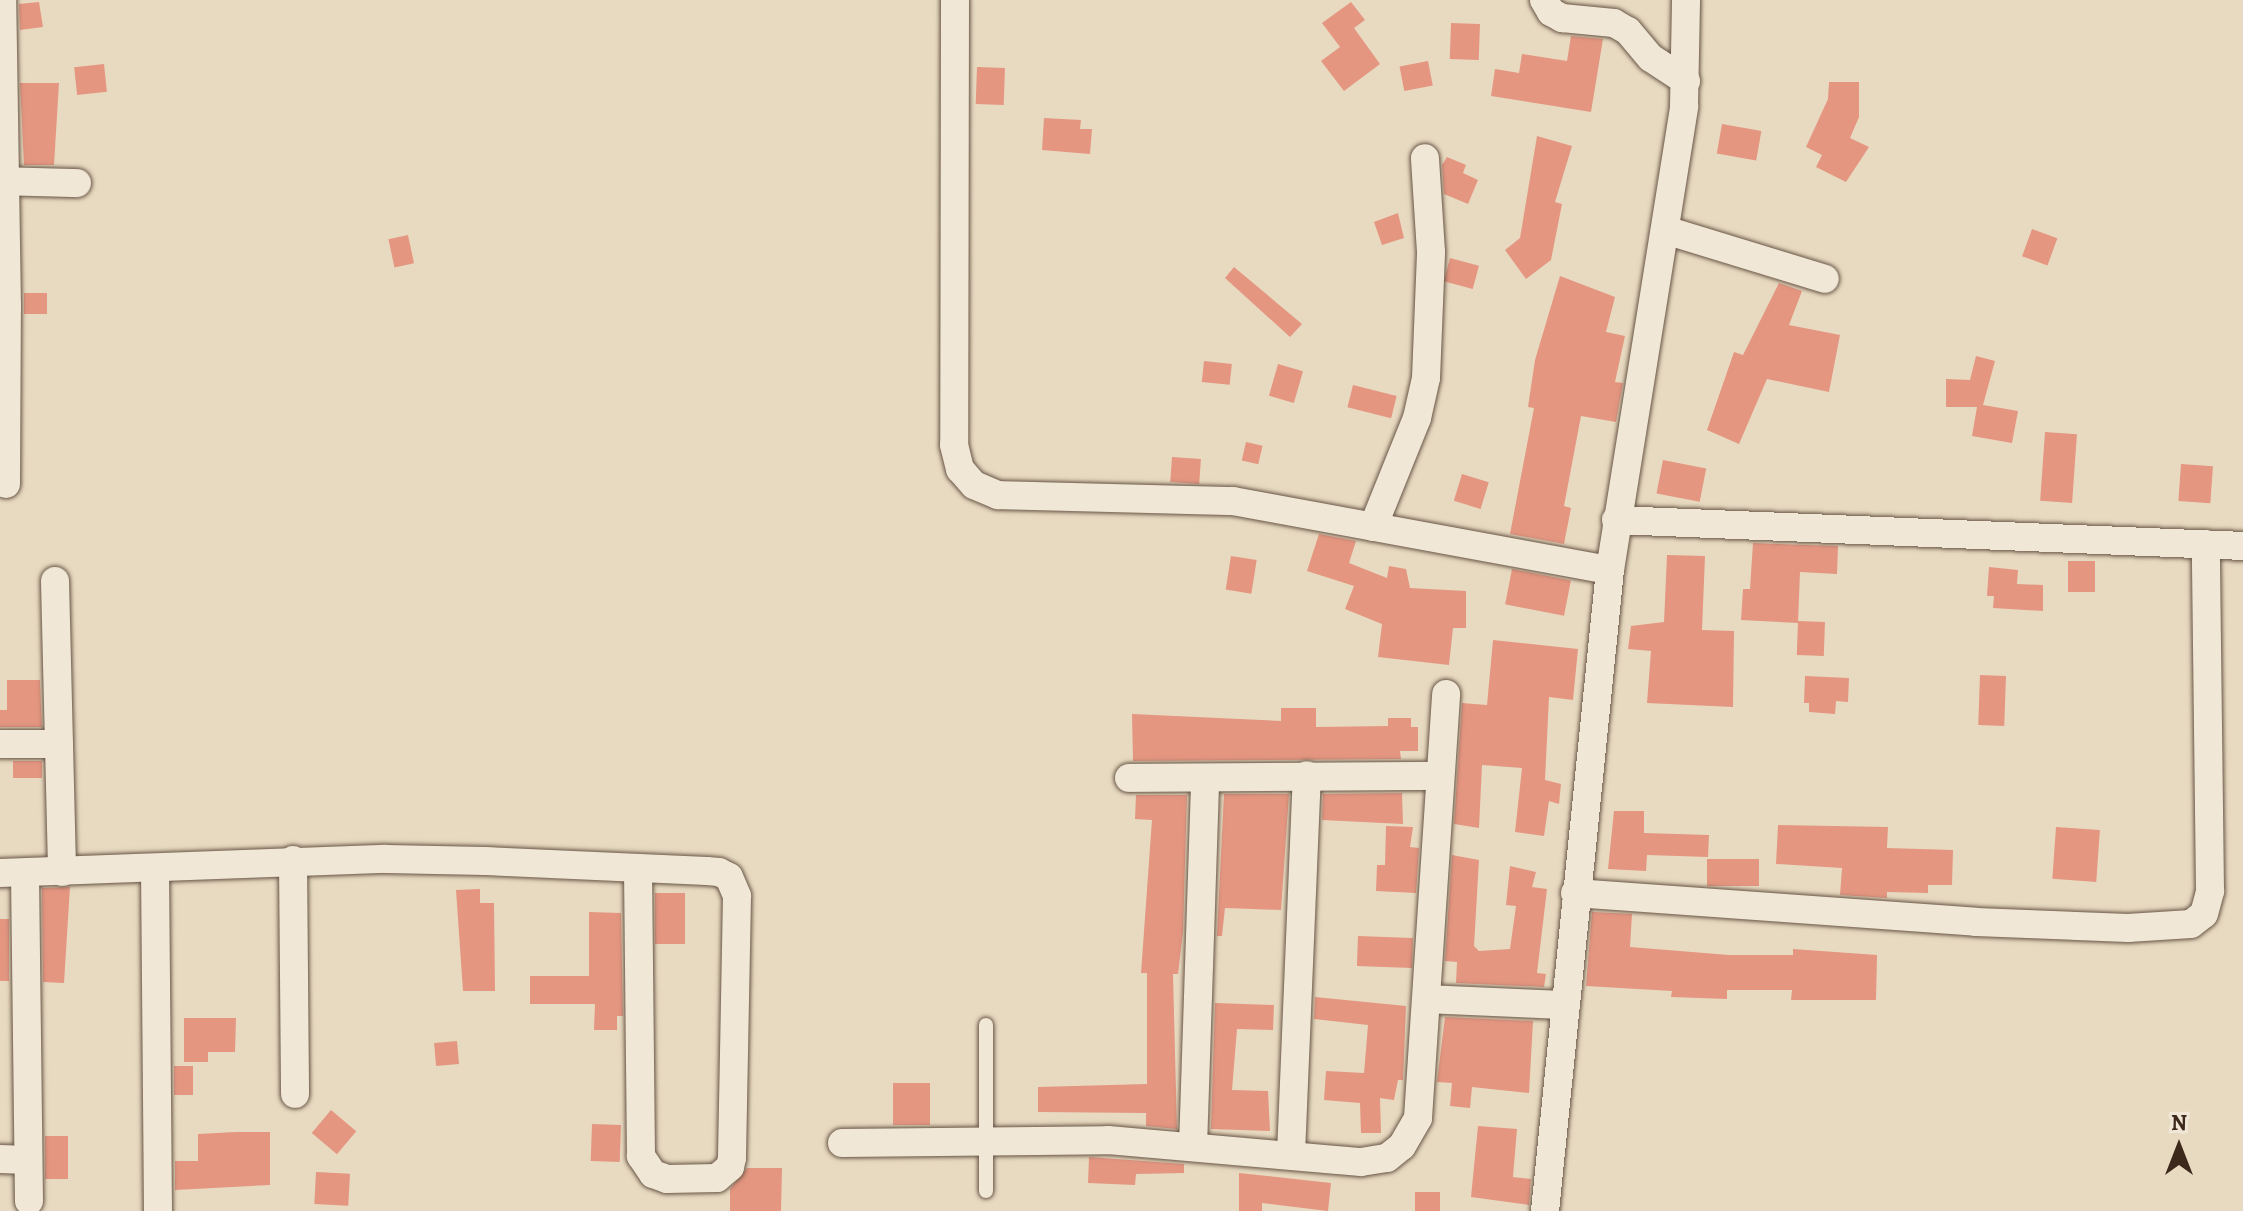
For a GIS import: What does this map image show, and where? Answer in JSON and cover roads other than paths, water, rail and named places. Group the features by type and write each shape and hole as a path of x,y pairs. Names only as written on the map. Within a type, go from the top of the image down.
{"street":[{"path":"2,0 6,484"},
{"path":"955,0 954,445 960,469 974,485 998,495 1233,501 1610,570"},
{"path":"1544,0 1551,12 1562,18 1614,23 1628,31 1651,58 1686,81"},
{"path":"1545,1211 1610,570 1686,81 1686,0"},
{"path":"1373,527 1417,418 1426,378 1431,252 1425,158"},
{"path":"2,181 77,183"},
{"path":"1665,230 1825,279"},
{"path":"1616,520 2243,546"},
{"path":"1575,893 1976,922 2128,928 2191,924 2204,914 2210,891 2206,544"},
{"path":"55,581 62,872"},
{"path":"842,1143 1108,1140 1361,1162 1387,1158 1402,1146 1418,1118 1446,694"},
{"path":"0,744 59,744"},
{"path":"1291,1154 1307,775"},
{"path":"1129,778 1440,776"},
{"path":"1193,1147 1205,778"},
{"path":"293,860 295,1094"},
{"path":"29,1201 28,1160 13,1065 12,874 293,860 638,868 719,872 729,877 737,896 732,1158 730,1167 717,1178 667,1179 653,1174 641,1156 638,868"},
{"path":"155,868 158,1211"},
{"path":"1427,999 1566,1005"},
{"path":"0,1159 28,1160"}],"lane":[{"path":"986,1025 986,1191"}]}
